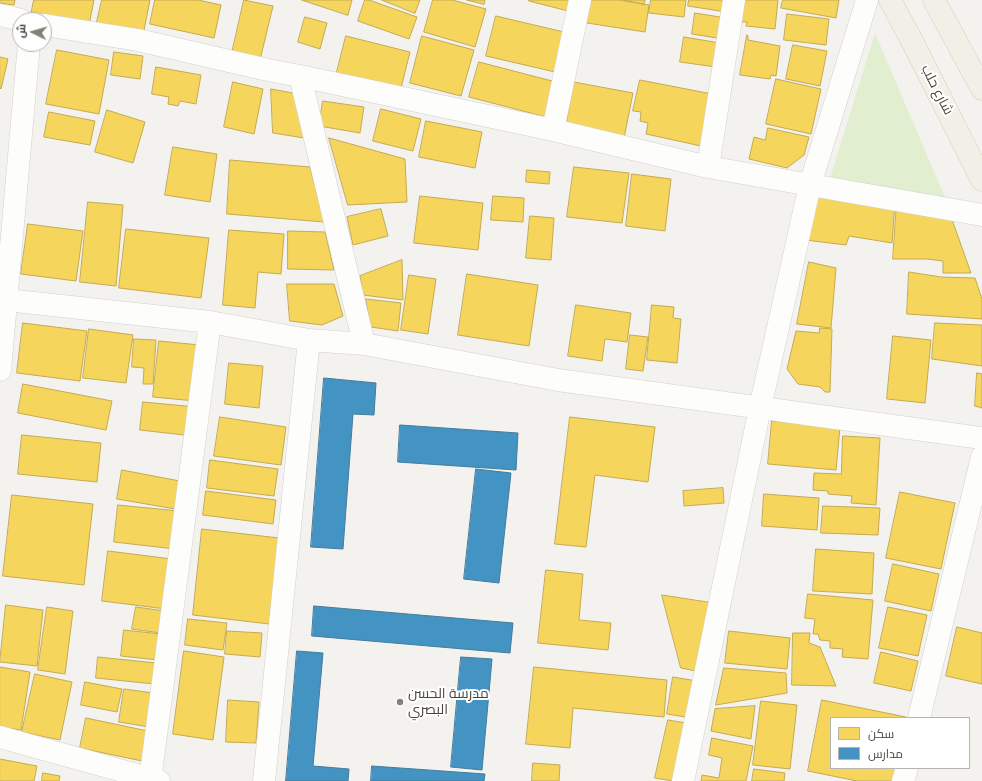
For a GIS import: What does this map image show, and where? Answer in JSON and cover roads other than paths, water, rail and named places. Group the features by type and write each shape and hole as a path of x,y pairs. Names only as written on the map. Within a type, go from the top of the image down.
{"main road":[{"name":"شارع حلب","path":"890,0 982,180"},
{"path":"934,0 982,89"}],"street":[{"path":"553,130 580,0"},
{"path":"708,168 734,0"},
{"path":"683,781 760,408 810,184 867,0"},
{"path":"0,15 12,18"},
{"path":"52,25 138,40 268,70 553,130 708,168 810,184 982,215"},
{"path":"0,370 2,300 28,52"},
{"path":"300,76 364,344"},
{"path":"2,300 210,322 309,340 364,344 558,380 982,438"},
{"path":"0,737 153,780 210,322"},
{"path":"264,781 309,340"},
{"path":"919,717 982,457"},
{"path":"904,781 907,769"}],"place":[{"name":"مدرسة الحسن البصري","path":"400,702"}]}
